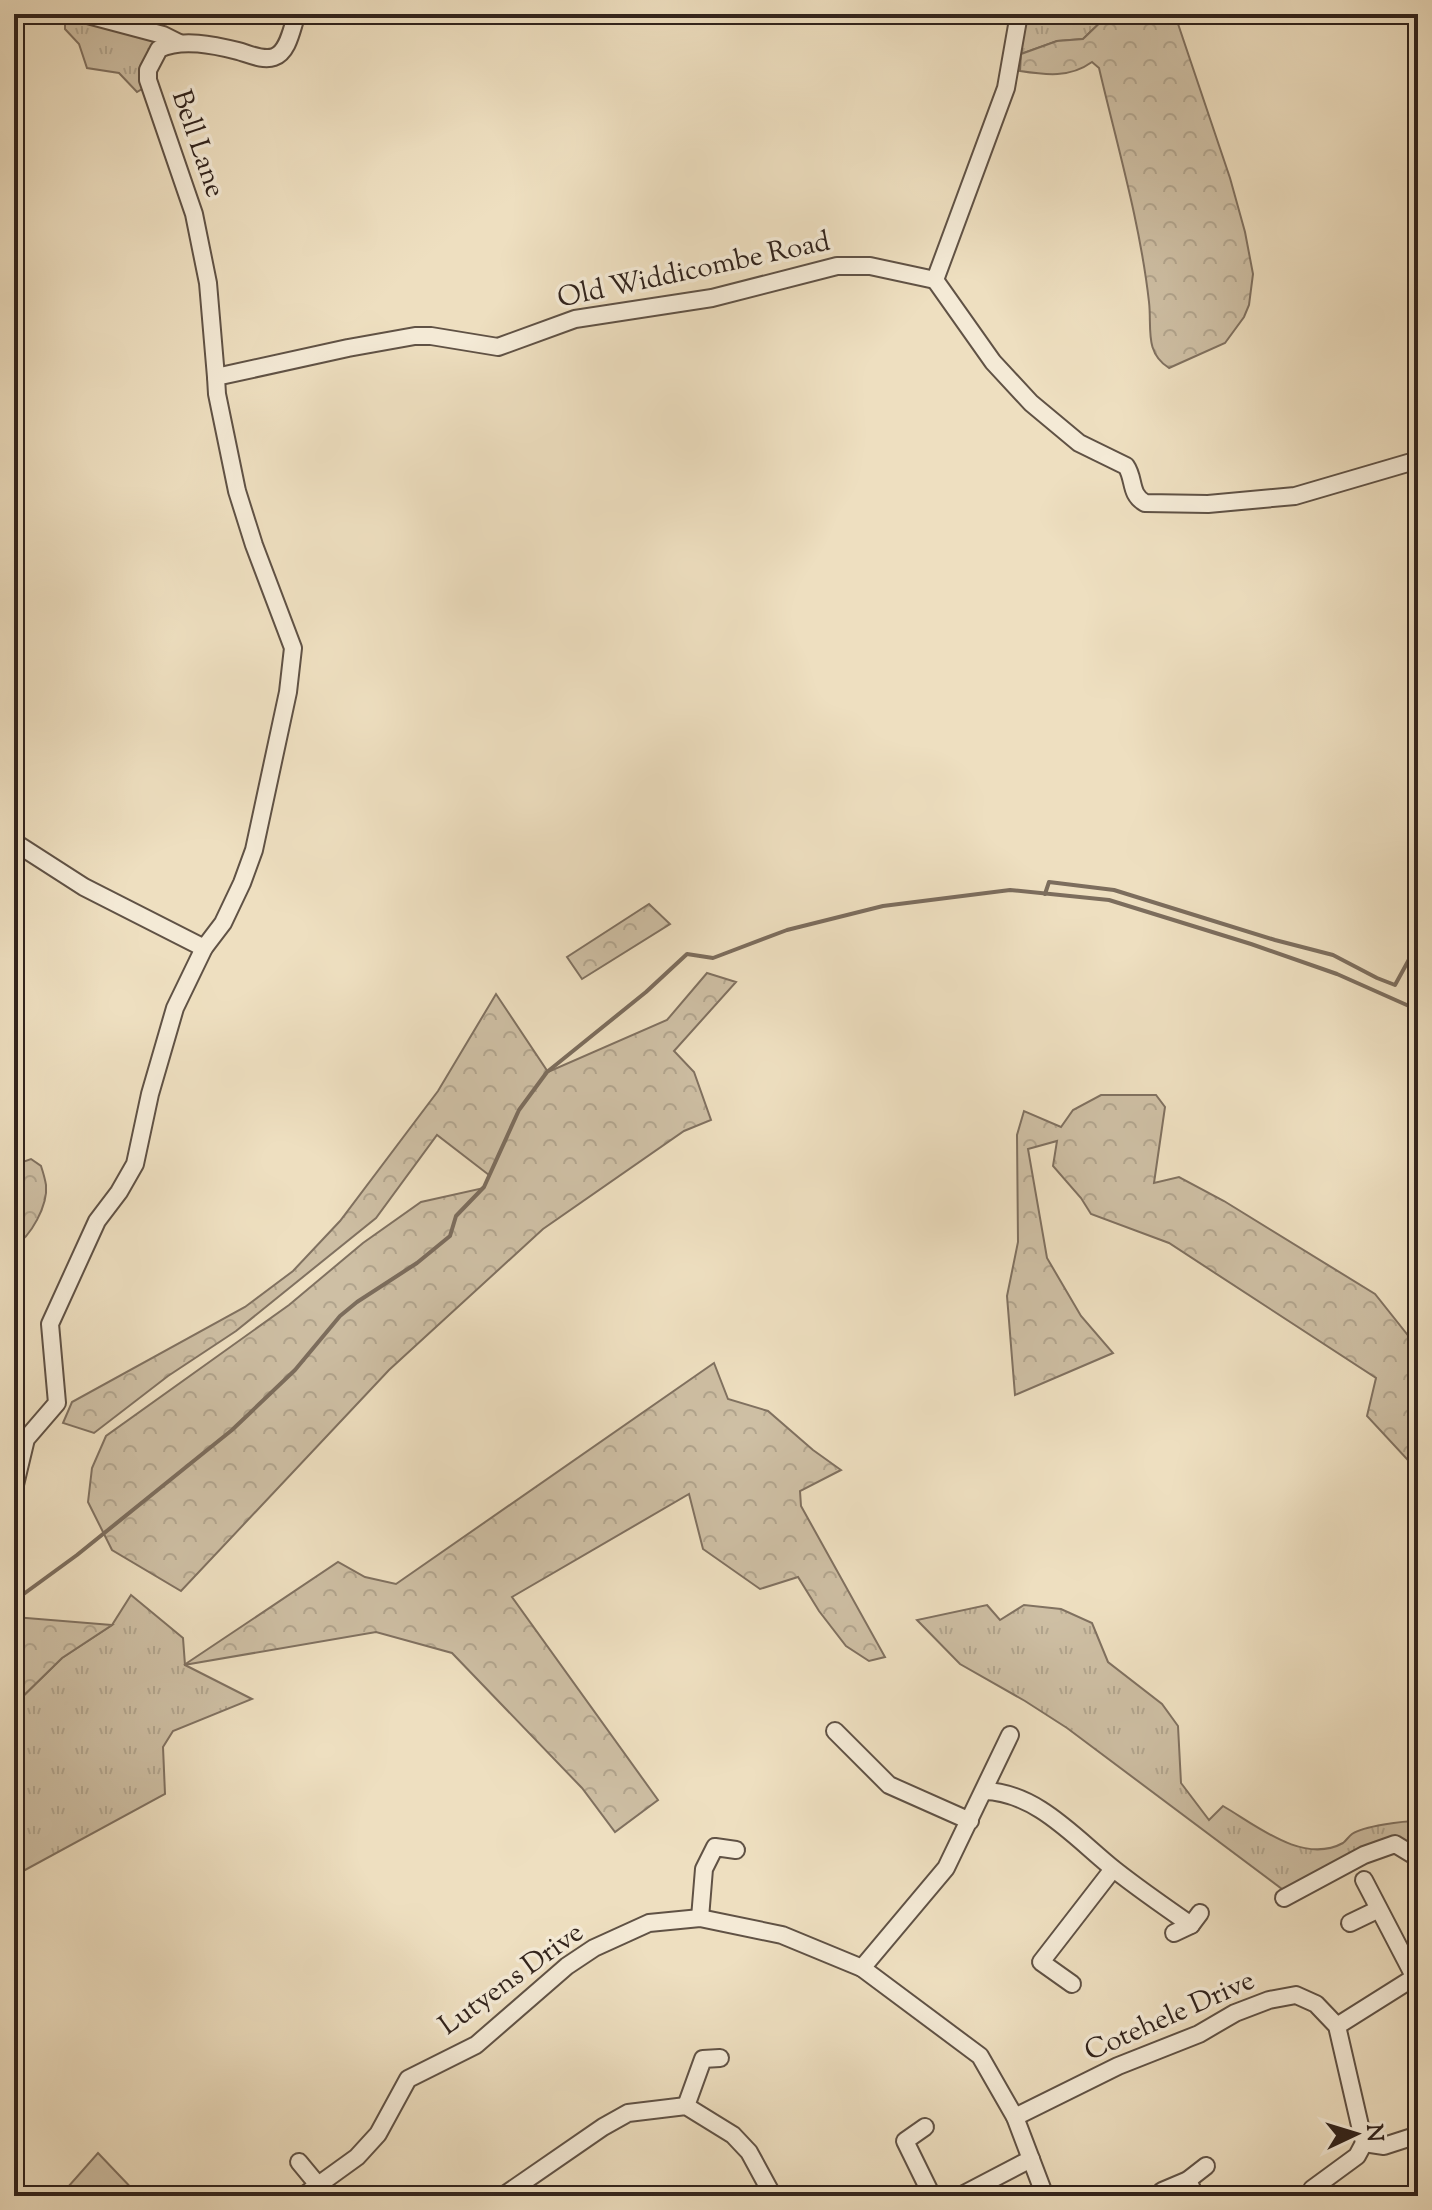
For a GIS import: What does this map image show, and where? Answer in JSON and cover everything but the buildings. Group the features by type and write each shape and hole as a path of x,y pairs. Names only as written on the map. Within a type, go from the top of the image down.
{"street":[{"path":"84,14 179,43"},
{"name":"Bell Lane","path":"216,377 208,283 194,214 148,80 148,70 159,49 179,43 274,57 287,42 297,14"},
{"path":"1019,14 1006,88 935,280 1013,385 1065,434 1126,466 1134,493 1145,503 1208,504 1295,496 1418,460"},
{"name":"Old Widdicombe Road","path":"216,377 415,336 498,347 575,319 712,298 837,266 870,266 935,280"},
{"path":"14,1489 26,1439 57,1403 50,1324 97,1221 135,1164 150,1094 175,1008 204,948 223,923 242,883 254,850 288,692 293,648 237,491 216,377"},
{"path":"14,842 95,893 204,948"},
{"path":"835,1731 889,1785 970,1821"},
{"path":"862,1968 946,1868 1010,1735"},
{"path":"984,1791 1003,1791 1024,1801 1076,1834 1113,1869 1196,1919 1174,1933"},
{"path":"700,1918 704,1869 715,1847 708,1830"},
{"path":"1284,1898 1364,1855 1395,1844 1418,1858"},
{"path":"715,1847 736,1850"},
{"path":"1072,1984 1041,1962 1113,1869"},
{"path":"1310,2196 1312,2189 1357,2156 1364,2143 1337,2026 1416,1976 1377,1910 1364,1880"},
{"path":"1350,1923 1377,1910"},
{"name":"Lutyens Drive","path":"303,2196 357,2157 378,2134 408,2079 476,2045 567,1966 594,1948 649,1923 700,1918 782,1935 862,1968 980,2056 1015,2117 1045,2196"},
{"name":"Cotehele Drive","path":"1015,2117 1118,2066 1199,2034 1235,2013 1269,2000 1296,1995 1316,2004 1337,2026"},
{"path":"686,2106 705,2054"},
{"path":"503,2196 628,2113 686,2106 733,2135 749,2152 773,2196"},
{"path":"888,2147 905,2141 925,2127"},
{"path":"1364,2143 1384,2146 1418,2135"},
{"path":"905,2141 932,2196"},
{"path":"960,2196 1031,2159"},
{"path":"299,2162 318,2185"},
{"path":"1162,2191 1188,2180 1206,2166"},
{"path":"1188,2180 1195,2196"}],"green space":[{"path":"71,14 163,41 151,50 144,61 142,89 137,92 119,73 87,68 79,44 65,29 65,22"},
{"path":"1025,14 1062,14 1065,23 1109,14 1083,39 1057,41 1021,54"},
{"path":"1109,14 1175,15 1230,178 1253,274 1249,305 1225,343 1169,368 1161,362 1152,347 1140,243 1099,68 1092,62 1066,73 1020,71 1021,54 1057,41 1083,39"},
{"path":"649,904 670,924 582,979 567,957"},
{"path":"707,973 736,982 674,1051 694,1072 711,1120 684,1131 543,1229 389,1370 181,1591 112,1550 88,1502 92,1468 106,1436 289,1305 363,1243 421,1202 484,1188 489,1175 437,1135 376,1218 236,1331 168,1376 94,1433 63,1423 72,1402 245,1307 293,1271 340,1221 438,1091 496,994 548,1072 667,1020"},
{"path":"1101,1095 1156,1095 1165,1107 1154,1183 1179,1177 1224,1201 1375,1294 1418,1348 1418,1471 1367,1416 1376,1378 1169,1243 1091,1214 1053,1166 1057,1141 1028,1149 1047,1258 1081,1316 1113,1353 1015,1395 1007,1296 1018,1242 1017,1135 1024,1111 1061,1127 1073,1110"},
{"path":"31,1159 41,1166 46,1193 32,1228 14,1246 14,1165"},
{"path":"714,1363 728,1399 768,1411 841,1470 800,1491 801,1506 885,1657 869,1661 846,1646 798,1577 760,1589 703,1549 689,1494 512,1597 658,1800 615,1832 582,1788 452,1653 376,1632 184,1665 338,1562 365,1577 396,1584"},
{"path":"131,1595 183,1638 185,1665 252,1699 173,1731 163,1747 165,1794 14,1876 14,1705 62,1658 112,1625"},
{"path":"987,1605 1000,1620 1024,1605 1061,1609 1092,1623 1108,1662 1162,1704 1178,1726 1181,1783 1209,1820 1223,1806 1280,1840 1312,1849 1328,1849 1365,1829 1418,1821 1418,1853 1398,1840 1286,1892 1067,1728 960,1664 917,1620"},
{"path":"14,1617 112,1625 62,1658 14,1705"},
{"path":"98,2153 139,2196 60,2196"}],"waterway":[{"path":"1045,894 1049,882 1114,890 1333,955 1395,985 1418,949"},
{"path":"14,1601 77,1555 232,1430 295,1370 340,1316 417,1263 450,1236 456,1216 484,1187 519,1110 547,1072 646,992 687,954 713,958 787,930 883,906 1010,890 1109,900 1337,974 1418,1010"}]}
